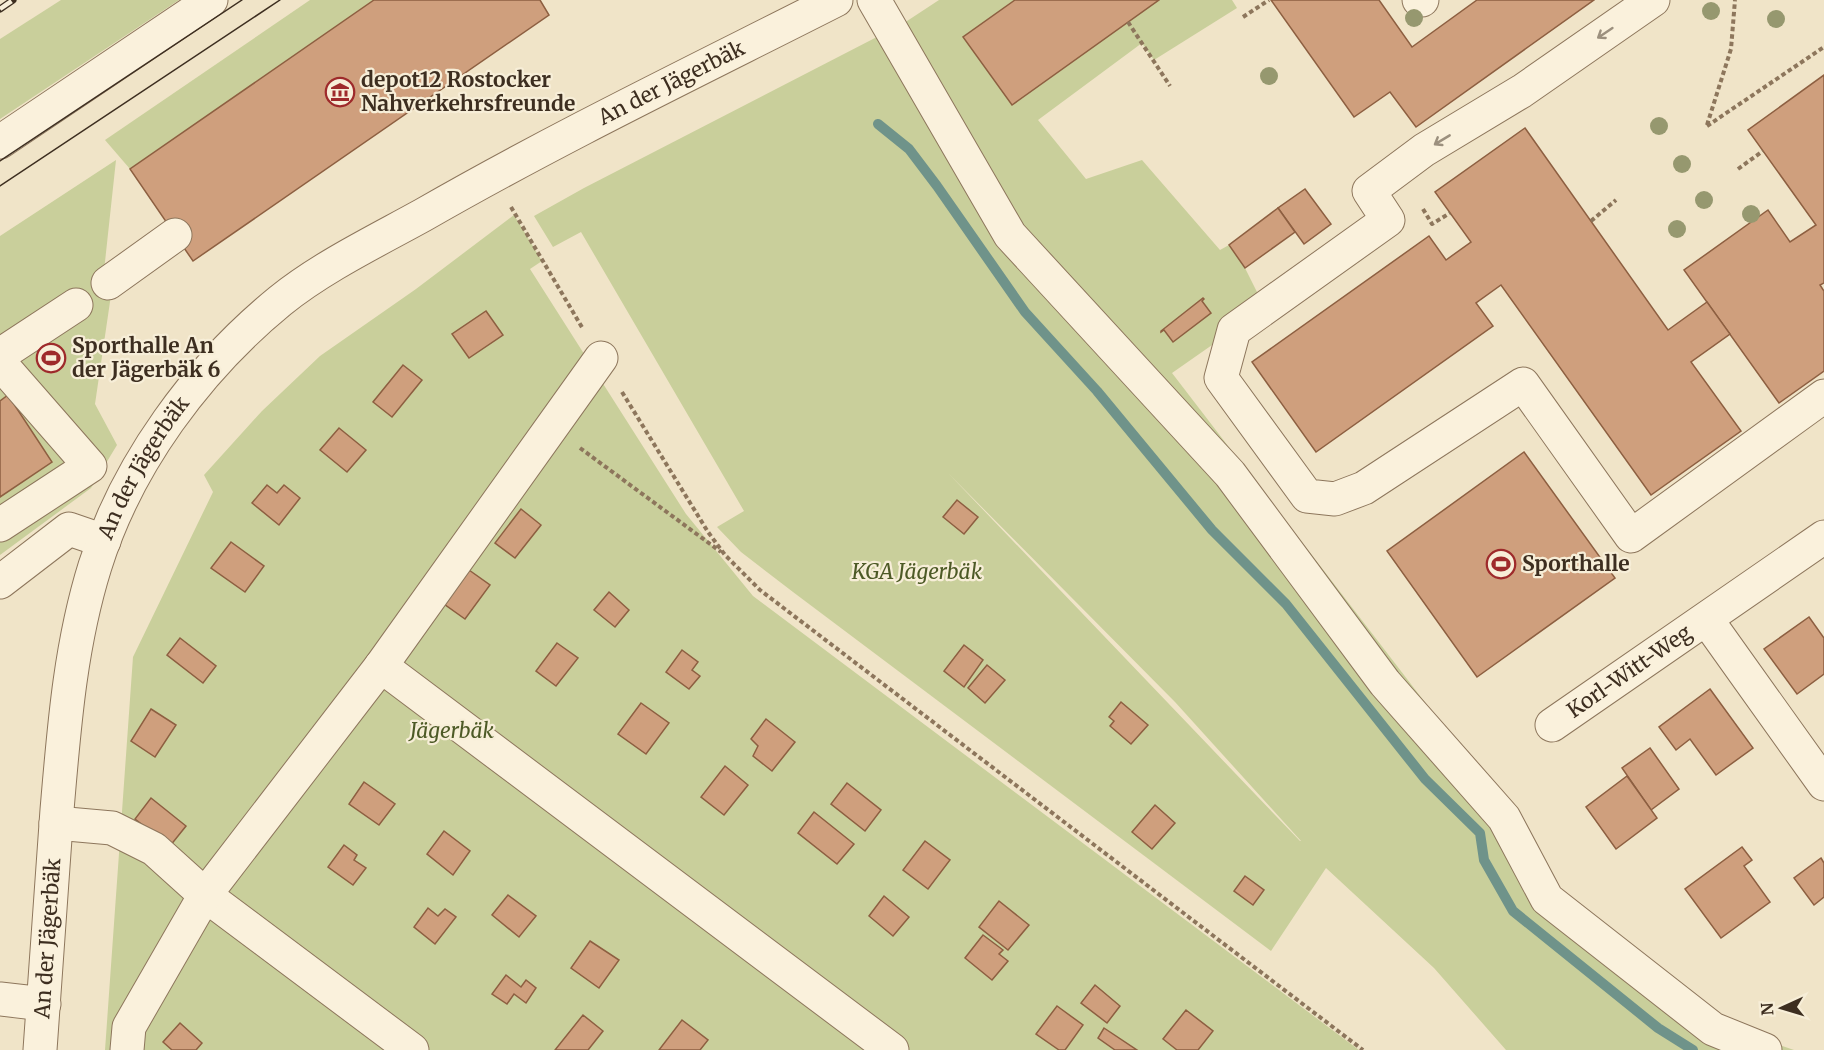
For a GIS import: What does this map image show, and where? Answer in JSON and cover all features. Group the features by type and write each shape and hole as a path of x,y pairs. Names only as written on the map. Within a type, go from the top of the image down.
{"street":[{"path":"0,142 210,0"},
{"name":"An der Jägerbäk","path":"40,1050 64,717 74,647 94,567 115,510 139,465 177,409 232,344 282,299 335,264 495,174 836,0"},
{"path":"874,0 1010,235 1230,474 1385,683 1504,818 1547,899 1713,1029 1765,1050"},
{"path":"1653,0 1522,91 1424,150 1369,191 1388,220 1234,330 1221,378 1306,496 1335,499 1364,488 1523,384 1631,536 1824,396"},
{"path":"108,283 175,235"},
{"path":"0,355 76,305"},
{"path":"127,1050 129,1028 205,895 381,666 601,358"},
{"path":"0,363 90,466 127,489"},
{"path":"0,525 90,466"},
{"path":"0,582 69,529 104,541"},
{"name":"Korl-Witt-Weg","path":"1552,724 1707,620 1824,537"},
{"name":"Korl-Witt-Weg","path":"1707,620 1824,784"},
{"path":"381,666 892,1050"},
{"path":"57,823 112,828 154,849 205,895 412,1050"},
{"path":"0,999 44,1004"}],"path":[{"path":"1243,17 1269,0"},
{"path":"1735,0 1731,49 1707,126 1824,47"},
{"path":"1128,22 1170,86"},
{"path":"1738,169 1763,151"},
{"path":"1591,221 1616,200"},
{"path":"1432,224 1450,213"},
{"path":"553,428 725,555"},
{"path":"708,532 725,555 760,590 1363,1050"}],"green space":[{"path":"61,0 179,0 0,119 0,39"},
{"path":"310,0 374,0 130,169 105,140"},
{"name":"KGA Jägerbäk","path":"939,0 1015,0 963,37 1012,105 1159,0 1232,0 1237,8 1154,60 1142,43 1038,120 1086,179 1142,160 1220,250 1229,245 1245,268 1265,308 1172,373 1480,774 1557,893 1720,1025 1794,1050 1506,1050 1434,968 1326,868 1271,951 793,592 741,552 717,527 744,511 581,232 553,247 534,216 904,23","holes":["948,473 1175,702 1301,841"]},
{"name":"Sporthalle An der Jägerbäk 6","path":"116,160 104,271 111,295 95,404 117,445 91,488 0,555 0,236"},
{"name":"Jägerbäk","path":"514,215 542,261 530,269 686,514 753,596 1359,1050 105,1050 133,657 213,492 204,475 262,411 320,356 416,289"}],"building":[{"name":"depot12 Rostocker Nahverkehrsfreunde","path":"374,0 540,0 549,15 193,261 130,169"},
{"path":"1015,0 1159,0 1012,105 963,37"},
{"path":"1271,0 1379,0 1412,47 1477,0 1594,0 1416,127 1390,92 1354,117"},
{"path":"1824,75 1824,283 1820,285 1824,291 1824,371 1779,403 1684,270 1768,210 1790,242 1816,225 1748,130"},
{"path":"1525,128 1668,330 1707,302 1730,334 1691,362 1741,431 1651,495 1501,285 1476,303 1493,326 1316,452 1252,362 1429,236 1446,260 1471,242 1435,192"},
{"path":"1305,189 1331,224 1304,244 1278,208"},
{"path":"1278,208 1295,232 1245,268 1229,245"},
{"path":"1203,298 1202,301 1211,313 1173,342 1164,330 1161,332 1161,331"},
{"path":"486,311 503,335 469,358 452,334"},
{"path":"403,365 422,380 392,417 373,402"},
{"path":"8,395 52,462 0,497 0,401"},
{"path":"339,428 366,450 347,472 320,450"},
{"name":"Sporthalle","path":"1524,452 1615,578 1477,677 1387,551"},
{"path":"267,485 277,493 284,485 300,498 279,525 252,503"},
{"path":"957,500 978,517 964,534 943,517"},
{"path":"521,509 541,525 515,558 495,543"},
{"path":"231,542 264,566 245,592 211,568"},
{"path":"469,570 490,585 465,619 444,604"},
{"path":"609,592 629,610 615,627 594,610"},
{"path":"1809,617 1824,638 1824,674 1797,694 1764,649"},
{"path":"180,638 216,666 203,683 167,655"},
{"path":"557,643 578,658 556,686 536,671"},
{"path":"964,645 983,660 964,687 944,671"},
{"path":"682,650 698,662 692,670 700,676 689,689 666,672"},
{"path":"987,665 1005,680 985,703 968,688"},
{"path":"1710,689 1753,748 1716,775 1690,739 1676,750 1659,727"},
{"path":"1121,702 1148,725 1131,744 1110,726 1114,721 1109,717"},
{"path":"641,703 669,723 646,754 618,734"},
{"path":"151,709 176,725 155,757 131,741"},
{"path":"766,719 795,742 772,771 753,756 758,746 751,739"},
{"path":"1650,748 1679,789 1651,810 1622,768"},
{"path":"725,766 748,785 724,815 701,797"},
{"path":"1627,776 1657,818 1616,849 1586,807"},
{"path":"364,782 395,804 379,825 349,804"},
{"path":"847,783 881,810 865,831 831,804"},
{"path":"151,798 186,826 170,846 135,819"},
{"path":"1155,805 1175,823 1152,849 1132,832"},
{"path":"814,812 854,844 837,864 798,833"},
{"path":"444,831 470,851 453,875 427,854"},
{"path":"925,841 950,860 928,889 903,870"},
{"path":"344,845 357,855 354,860 366,868 353,885 328,867"},
{"path":"1742,847 1752,860 1744,866 1770,902 1721,938 1685,889"},
{"path":"1821,858 1824,863 1824,897 1814,905 1794,878"},
{"path":"1245,876 1264,890 1253,905 1234,891"},
{"path":"508,895 536,916 519,937 492,915"},
{"path":"884,896 909,917 893,936 869,916"},
{"path":"999,901 1029,925 1008,950 979,927"},
{"path":"428,908 438,916 445,909 456,917 435,944 414,927"},
{"path":"983,935 1003,950 999,954 1008,961 992,980 965,958"},
{"path":"590,941 619,960 599,988 571,968"},
{"path":"506,975 521,987 526,980 536,988 526,1003 514,994 507,1004 492,994"},
{"path":"1095,985 1120,1006 1107,1023 1081,1003"},
{"path":"1057,1006 1083,1025 1065,1050 1059,1050 1036,1034"},
{"path":"1186,1010 1213,1031 1198,1050 1177,1050 1163,1039"},
{"path":"583,1015 603,1031 588,1050 555,1050"},
{"path":"682,1020 708,1040 700,1050 659,1050"},
{"path":"180,1023 202,1043 196,1050 172,1050 163,1042"},
{"path":"1104,1028 1137,1050 1115,1050 1098,1038"}],"waterway":[{"path":"878,124 909,149 1025,312 1097,391 1212,530 1286,604 1425,779 1480,833 1484,860 1513,911 1658,1028 1693,1050"}],"tram line":[{"path":"0,161 242,0"},
{"path":"0,186 280,0"}],"railway":[{"path":"0,9 13,0"}],"place":[{"name":"depot12 Rostocker Nahverkehrsfreunde","path":"340,92"},
{"name":"Sporthalle An der Jägerbäk 6","path":"51,358"},
{"name":"Sporthalle","path":"1501,564"}]}
